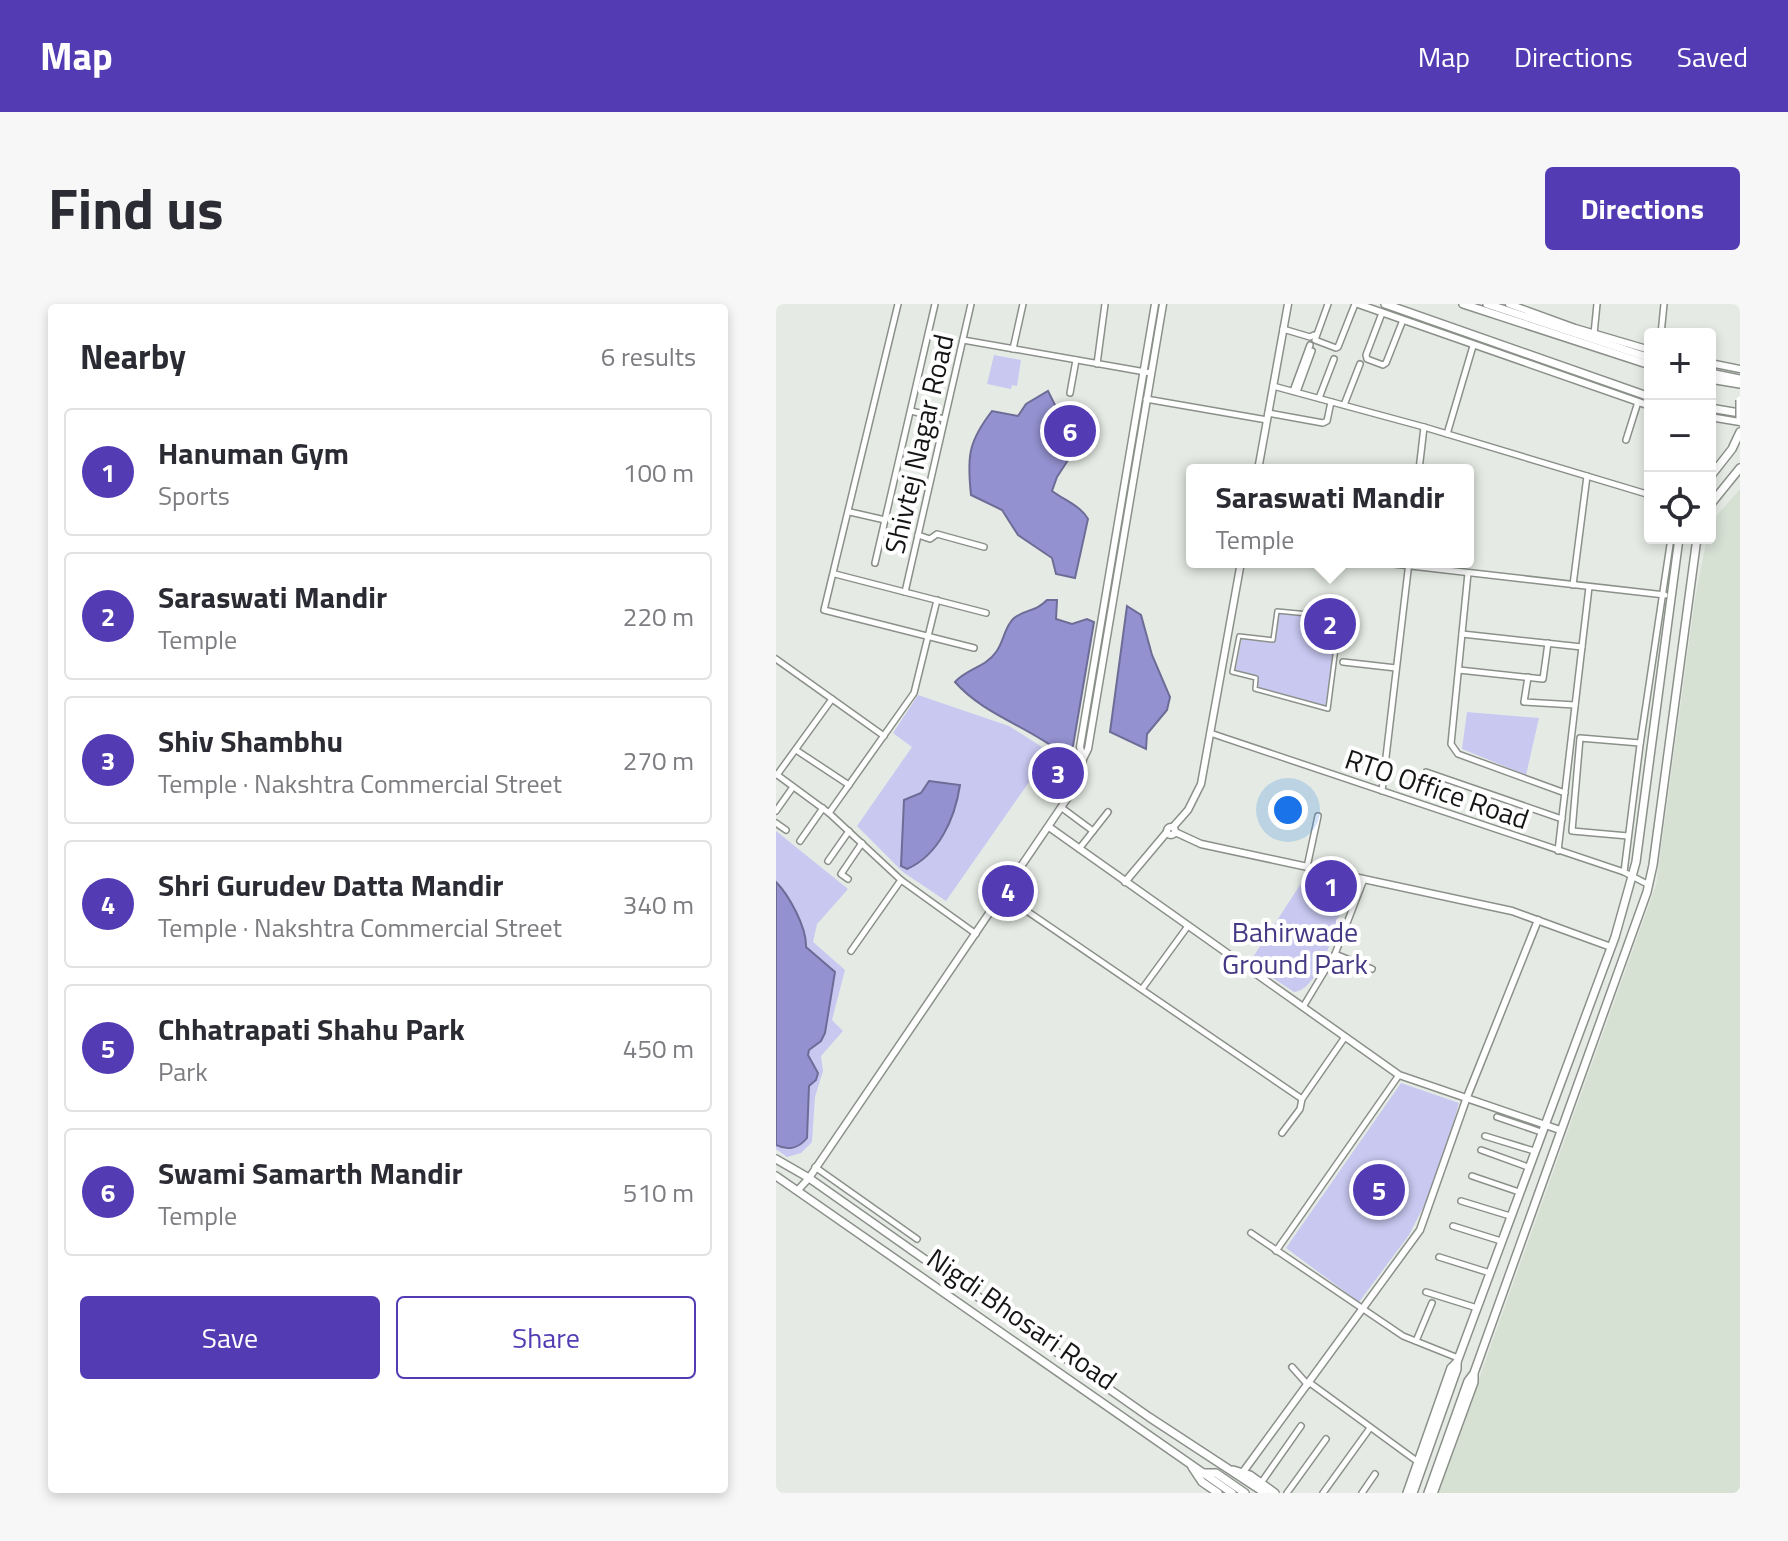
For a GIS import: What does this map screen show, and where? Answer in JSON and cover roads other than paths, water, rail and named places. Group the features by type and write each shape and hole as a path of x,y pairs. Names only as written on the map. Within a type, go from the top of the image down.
{"main road":[{"path":"1385,304 1644,395"},
{"path":"1463,304 1644,363"},
{"path":"1487,304 1644,356"},
{"path":"1716,375 1740,382"},
{"path":"1716,380 1740,382"},
{"path":"1716,410 1740,417 1740,400"},
{"path":"1714,472 1732,449 1740,432"},
{"path":"1716,498 1740,468"},
{"path":"1410,1493 1611,947 1634,876 1668,596 1678,544"},
{"path":"1431,1493 1468,1381 1474,1373 1649,885 1696,544"},
{"name":"Nigdi Bhosari Road","path":"776,1159 809,1178 1149,1417 1265,1493"},
{"name":"Nigdi Bhosari Road","path":"776,1176 1188,1463 1203,1472 1216,1473 1245,1493"},
{"path":"1410,1493 1451,1368 1458,1363"},
{"path":"1431,1493 1474,1382 1474,1373"},
{"path":"1188,1463 1202,1482 1218,1493"},
{"path":"1227,1468 1243,1472 1275,1493"},
{"path":"1203,1472 1232,1493"}],"street":[{"path":"898,304 824,610 974,648"},
{"path":"875,563 935,304"},
{"name":"Shivtej Nagar Road","path":"905,592 971,304"},
{"path":"1013,349 1023,304"},
{"path":"1097,364 1105,304"},
{"path":"798,1190 1079,781 1083,759 1080,747 1143,398 1155,304"},
{"path":"1147,373 1163,304"},
{"path":"1259,464 1288,304"},
{"path":"1283,329 1311,337 1326,304"},
{"path":"1326,304 1315,340 1337,348 1356,304 1644,404"},
{"path":"1509,304 1644,348"},
{"path":"1594,334 1597,304"},
{"path":"1662,328 1664,304"},
{"path":"1382,313 1366,357 1383,365 1387,362 1403,320"},
{"path":"963,340 1147,373"},
{"path":"1447,434 1473,346"},
{"path":"1295,392 1311,348"},
{"path":"1319,398 1334,359"},
{"path":"1070,393 1076,360"},
{"path":"1344,405 1360,364"},
{"path":"1716,364 1740,369"},
{"path":"1273,386 1424,427 1644,493"},
{"path":"1143,398 1323,423 1327,421 1331,402"},
{"path":"1626,440 1638,402"},
{"path":"911,411 944,419"},
{"path":"1716,417 1740,417"},
{"path":"1420,464 1424,427"},
{"path":"1573,585 1587,476"},
{"path":"850,512 885,520"},
{"path":"918,535 930,539 937,534 984,547"},
{"path":"1624,872 1640,743 1668,596 1671,544"},
{"path":"1125,882 1172,831 1196,797 1201,784 1240,568"},
{"path":"1382,791 1408,568"},
{"path":"1435,568 1668,596"},
{"path":"1468,573 1451,744 1453,750 1565,793"},
{"path":"835,574 986,613"},
{"path":"1558,851 1589,587"},
{"path":"800,841 849,785 914,693 937,600"},
{"path":"1277,611 1340,617 1328,709 1255,689 1256,678 1232,672 1239,636 1273,640 1277,611"},
{"path":"1462,634 1582,647"},
{"path":"1459,670 1543,679 1548,643"},
{"path":"776,671 779,661 884,736"},
{"path":"1343,662 1396,668"},
{"path":"1528,677 1524,702 1575,705"},
{"path":"832,699 777,775 826,810 901,880 976,934"},
{"name":"RTO Office Road","path":"1210,733 1624,872 1649,885"},
{"path":"1628,836 1572,831 1580,738 1640,743"},
{"path":"796,750 849,785"},
{"path":"1426,772 1562,819"},
{"path":"776,811 793,787"},
{"path":"1062,808 1093,831"},
{"path":"1079,849 1108,812"},
{"path":"1307,867 1318,816"},
{"path":"776,823 786,830"},
{"path":"1049,827 1399,1075 1467,1097 1543,1128"},
{"path":"828,861 849,831"},
{"path":"1172,831 1201,844 1512,911 1611,947"},
{"path":"848,879 841,874 862,843"},
{"path":"1303,1007 1335,954 1364,879"},
{"path":"851,951 901,880"},
{"path":"1002,894 1302,1099"},
{"path":"1243,1472 1420,1230 1467,1097 1538,920"},
{"path":"1142,989 1188,926"},
{"path":"1335,954 1372,969"},
{"path":"1282,1133 1345,1037"},
{"path":"1276,1251 1399,1075"},
{"path":"1497,1117 1560,1130"},
{"path":"1485,1136 1534,1151"},
{"path":"1481,1150 1528,1167"},
{"path":"815,1167 917,1239"},
{"path":"1472,1176 1519,1192"},
{"path":"1461,1201 1510,1216"},
{"path":"859,1213 865,1204"},
{"path":"1453,1226 1501,1241"},
{"path":"893,1237 901,1227"},
{"path":"1251,1233 1403,1336 1458,1363"},
{"path":"1439,1257 1490,1273"},
{"path":"1426,1292 1477,1308"},
{"path":"1416,1341 1432,1303"},
{"path":"1292,1367 1309,1384 1418,1462"},
{"path":"1261,1483 1301,1426"},
{"path":"1323,1493 1370,1428"},
{"path":"1287,1493 1326,1439"},
{"path":"1362,1493 1375,1474"}],"place":[{"name":"Swami Samarth Mandir","path":"1070,431"},
{"name":"Saraswati Mandir","path":"1330,624"},
{"name":"Shiv Shambhu","path":"1058,773"},
{"name":"Hanuman Gym","path":"1331,886"},
{"name":"Shri Gurudev Datta Mandir","path":"1008,891"},
{"name":"Chhatrapati Shahu Park","path":"1379,1190"}],"park label":[{"name":"Bahirwade Ground Park","path":"1295,948"}]}
